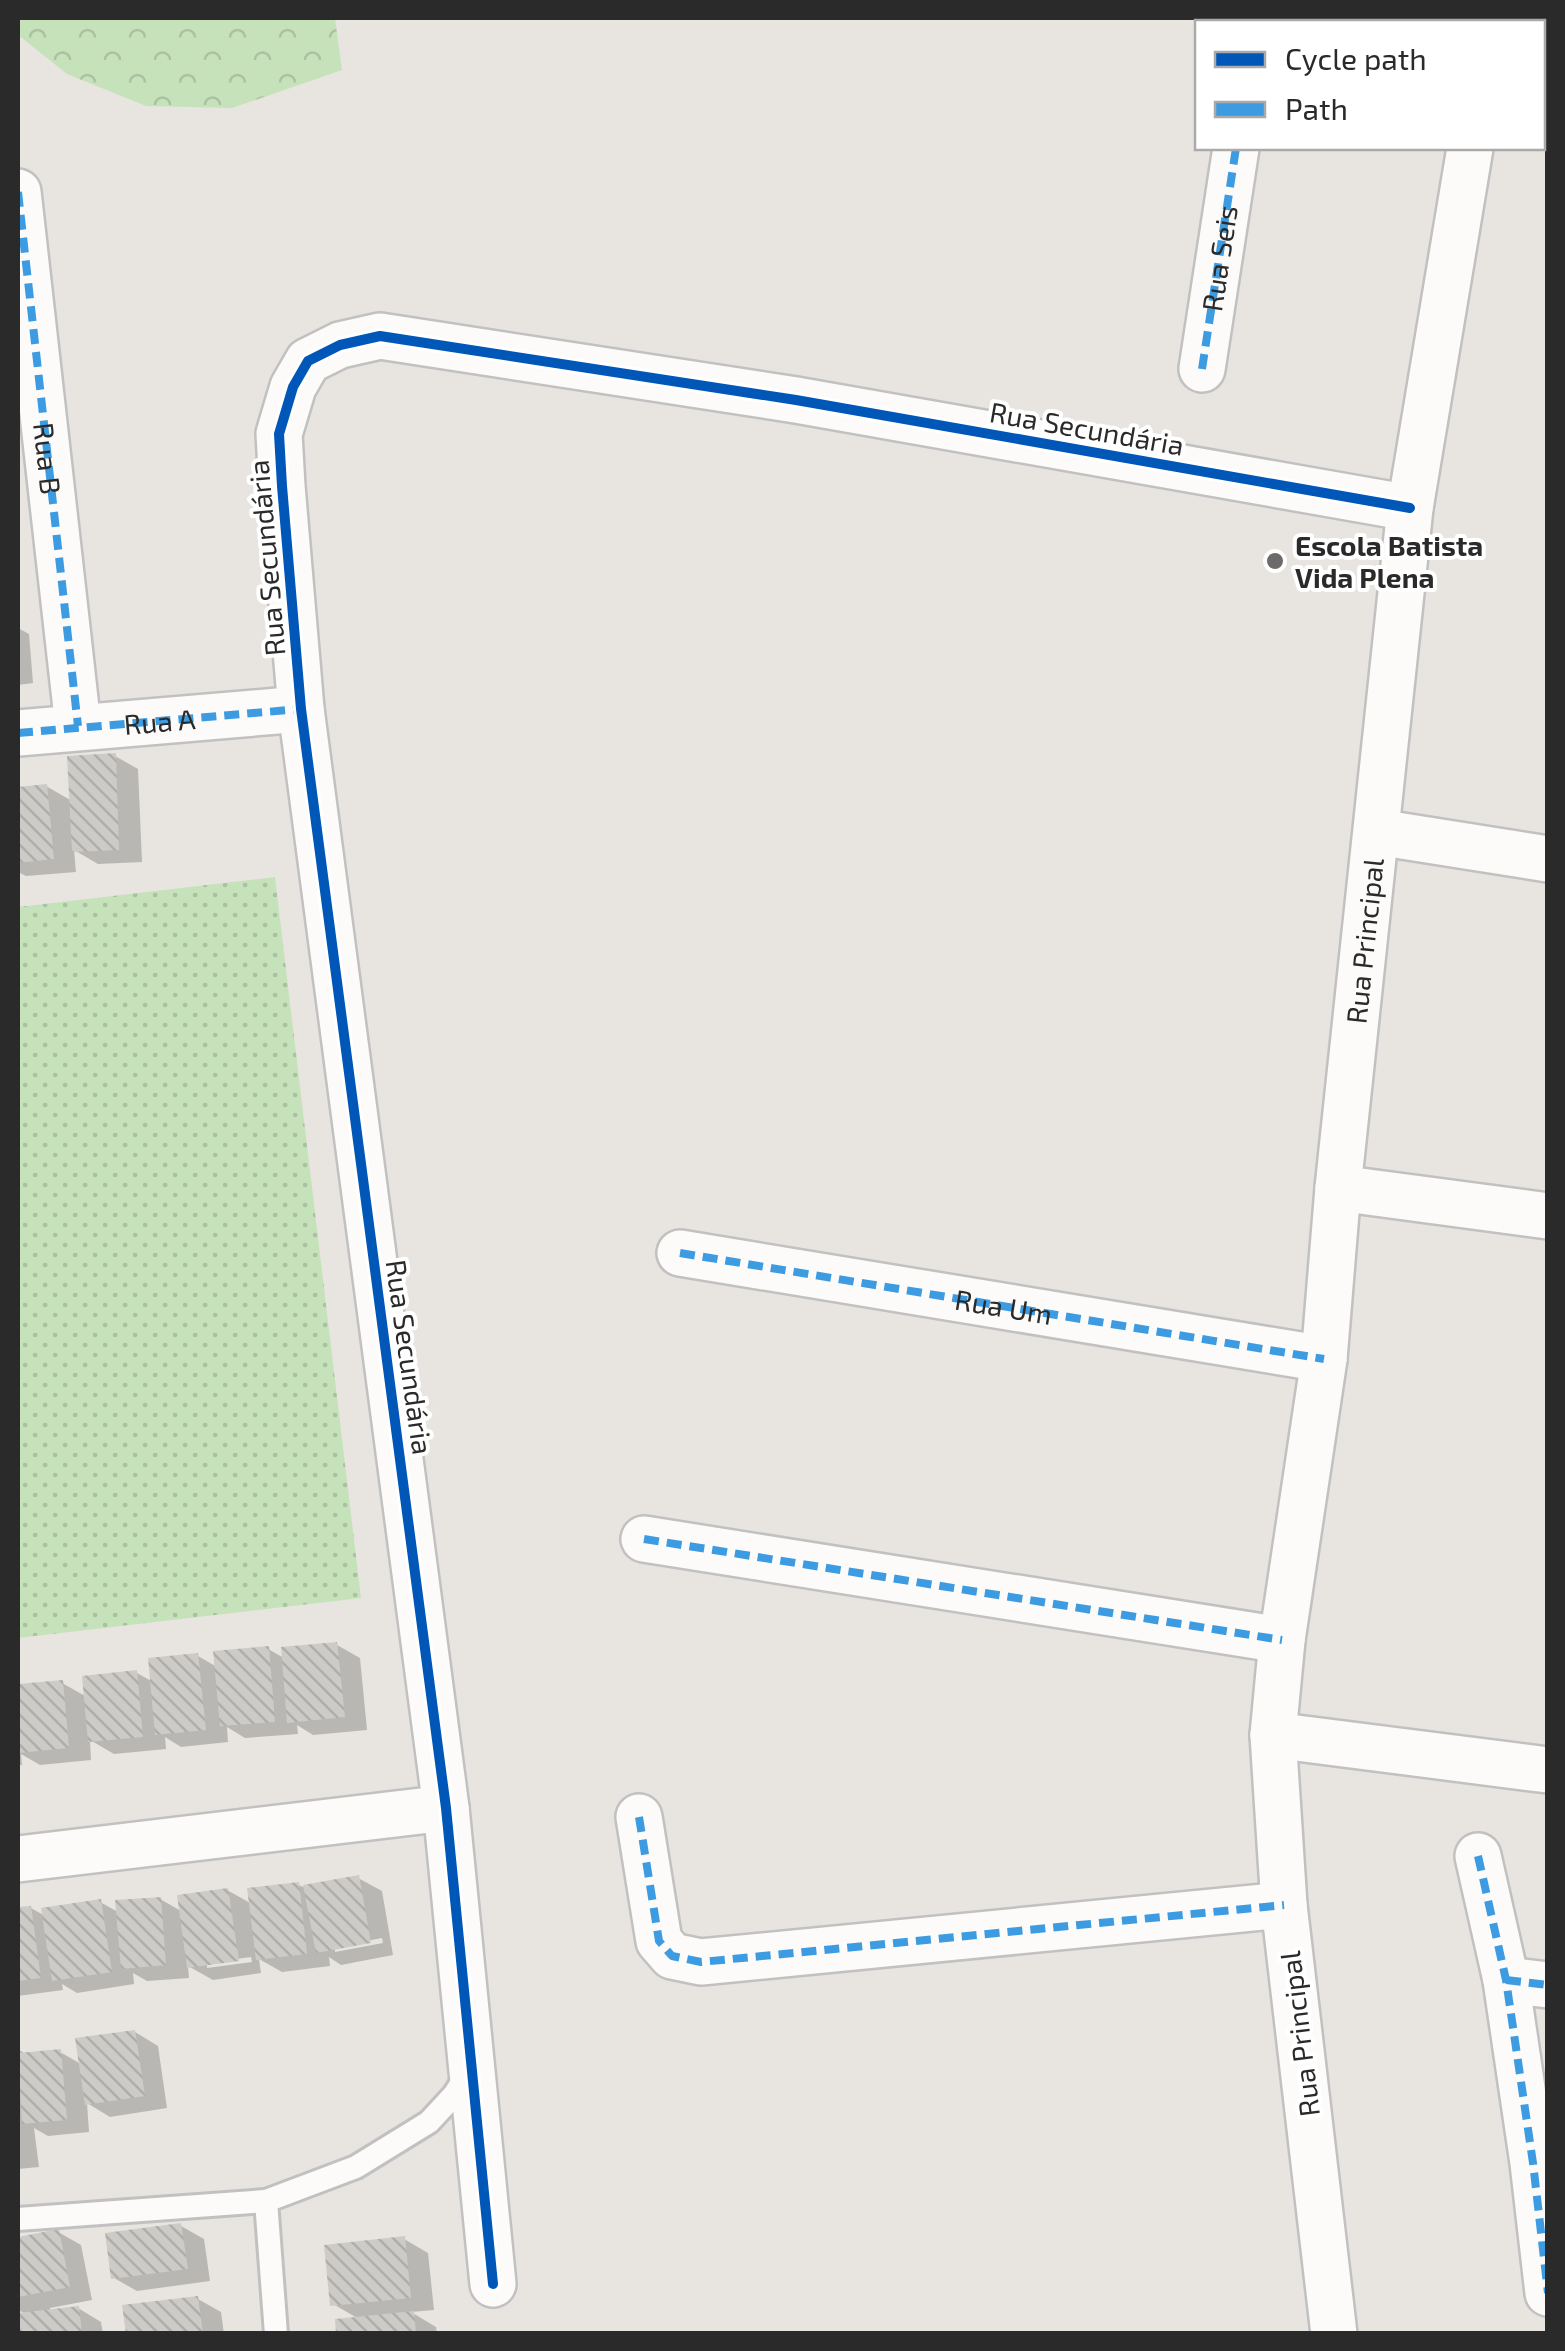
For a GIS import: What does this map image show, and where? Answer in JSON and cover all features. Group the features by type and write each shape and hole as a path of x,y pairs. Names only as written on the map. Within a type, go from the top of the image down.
{"street":[{"name":"Rua Seis","path":"1202,369 1236,150"},
{"name":"Rua Principal","path":"1334,2334 1284,1905 1273,1734 1282,1640 1324,1359 1338,1188 1410,508 1470,150"},
{"name":"Rua B","path":"18,192 78,726"},
{"name":"Rua Secundária","path":"493,2284 446,1808 302,709 279,434 293,386 308,361 340,345 380,336 796,400 1410,508"},
{"name":"Rua A","path":"18,733 302,709"},
{"path":"1377,832 1548,859"},
{"path":"1338,1188 1548,1216"},
{"name":"Rua Um","path":"680,1253 1324,1359"},
{"path":"644,1539 1282,1640"},
{"path":"1273,1734 1548,1770"},
{"path":"18,1859 446,1808"},
{"path":"639,1817 659,1941 672,1956 701,1962 1284,1905"},
{"path":"1478,1856 1527,1982 1548,2294"}],"lane":[{"path":"18,2219 266,2201 356,2167 429,2122 454,2095 473,2065"},
{"path":"266,2201 276,2334"}],"green space":[{"path":"18,18 335,18 342,70 232,108 146,106 67,74 18,35"},
{"path":"275,877 361,1598 18,1638 18,907"}],"building":[{"path":"116,753 119,850 72,852 67,756"},
{"path":"47,784 54,859 18,863 18,787"},
{"path":"337,1642 345,1717 287,1723 281,1647"},
{"path":"269,1646 275,1722 220,1726 213,1651"},
{"path":"198,1653 206,1730 155,1735 148,1658"},
{"path":"137,1670 143,1737 88,1742 82,1676"},
{"path":"63,1680 69,1748 18,1753 18,1684"},
{"path":"359,1875 371,1943 316,1953 303,1885"},
{"path":"299,1882 307,1954 256,1960 247,1888"},
{"path":"228,1888 239,1961 187,1968 177,1895"},
{"path":"161,1897 166,1965 121,1969 115,1900"},
{"path":"101,1899 112,1972 52,1981 41,1908"},
{"path":"31,1906 41,1978 18,1981 18,1907"},
{"path":"135,2030 145,2096 85,2105 75,2038"},
{"path":"61,2049 67,2120 22,2124 18,2053"},
{"path":"181,2223 188,2269 111,2279 105,2233"},
{"path":"59,2229 70,2287 18,2297 18,2237"},
{"path":"405,2236 411,2298 330,2306 324,2245"},
{"path":"198,2296 203,2334 126,2334 122,2305"},
{"path":"79,2306 82,2334 18,2334 18,2313"},
{"path":"414,2311 416,2334 336,2334 335,2319"}],"marked path":[{"path":"1202,369 1236,150"},
{"path":"18,192 78,726"},
{"path":"18,733 301,709"},
{"path":"680,1253 1324,1359"},
{"path":"644,1539 1282,1640"},
{"path":"639,1817 659,1941 672,1956 701,1962 1284,1905"},
{"path":"1478,1856 1506,1980 1548,2293"},
{"path":"1506,1980 1548,1985"}],"cycle path":[{"path":"493,2284 446,1808 301,709 279,434 293,387 308,361 340,345 380,336 796,400 1410,508"}],"place":[{"name":"Escola Batista Vida Plena","path":"1275,561"}]}
